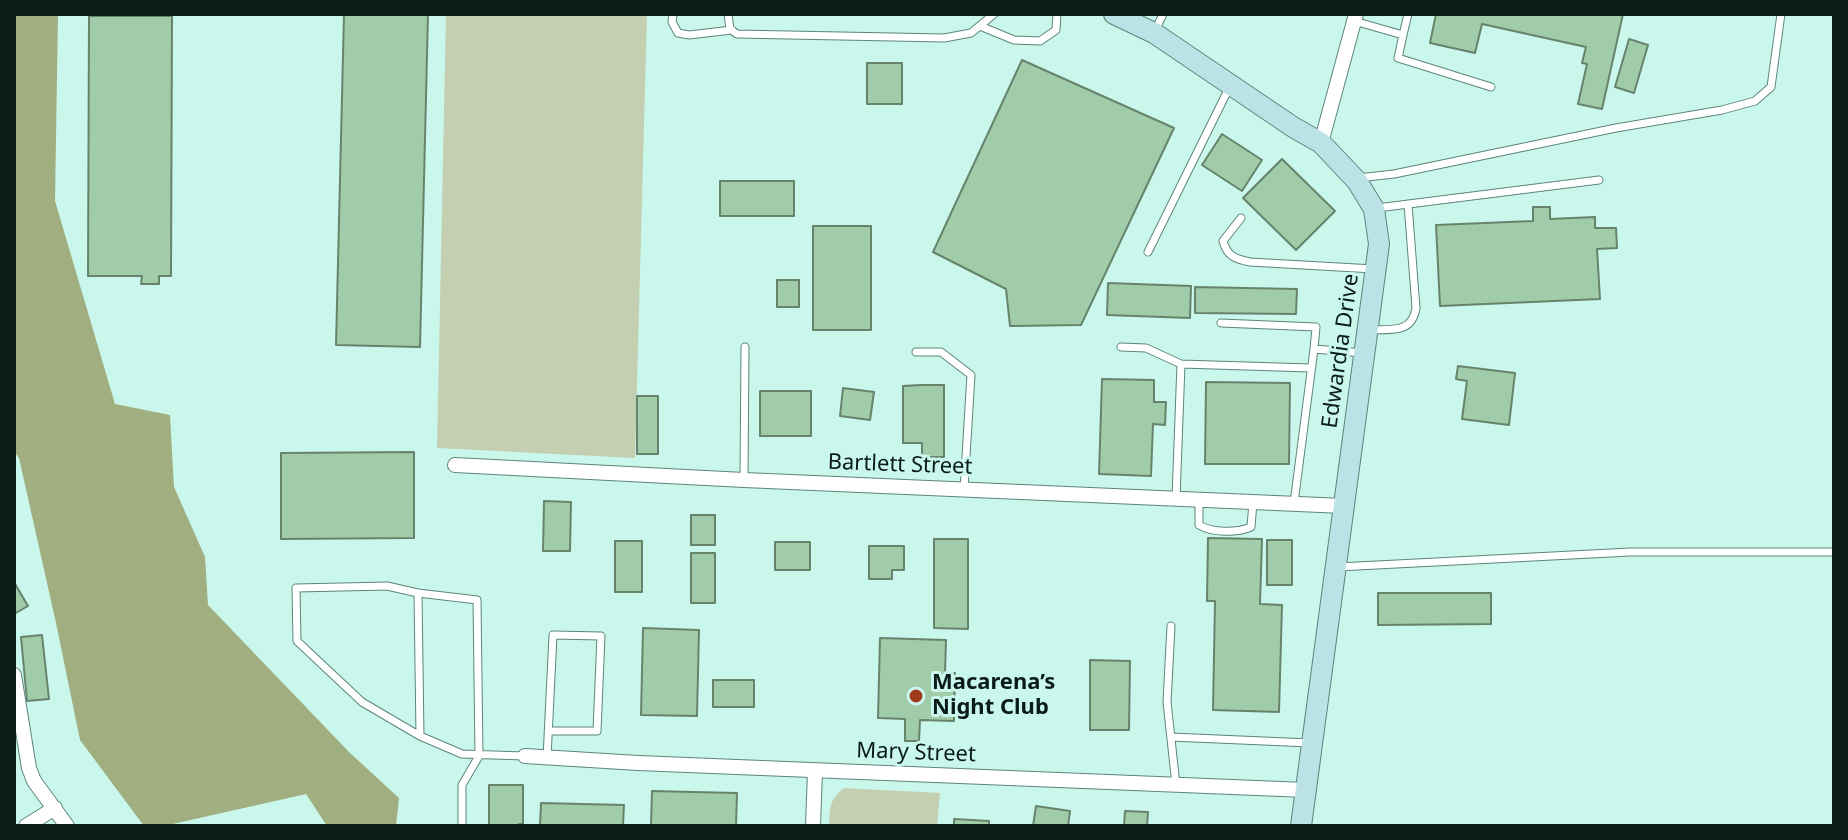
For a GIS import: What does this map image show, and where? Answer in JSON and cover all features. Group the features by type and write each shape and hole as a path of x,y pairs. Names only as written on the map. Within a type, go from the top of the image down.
{"main road":[{"name":"Edwardia Drive","path":"1114,14 1154,33 1321,143 1355,179 1374,209 1379,244 1301,826"}],"street":[{"path":"1321,143 1355,18"},
{"name":"Bartlett Street","path":"455,465 1344,506"},
{"path":"14,675 29,768 34,781 67,826"},
{"name":"Mary Street","path":"525,756 1306,790"},
{"path":"813,826 815,771"},
{"path":"26,826 55,808"}],"lane":[{"path":"673,14 672,22 678,33 689,35 732,30"},
{"path":"728,14 730,29 737,34 944,38 971,33 994,14"},
{"path":"980,26 1014,40 1040,41 1056,30 1057,14"},
{"path":"1154,33 1163,14"},
{"path":"1408,14 1398,58 1491,87"},
{"path":"1355,179 1722,110 1755,101 1771,87 1781,14"},
{"path":"1355,18 1403,35"},
{"path":"1148,252 1231,84"},
{"path":"1374,209 1599,180"},
{"path":"1368,330 1398,329 1409,325 1414,317 1416,308 1408,204"},
{"path":"1241,218 1223,241 1225,250 1234,258 1250,262 1376,269"},
{"path":"1221,323 1316,327 1294,503"},
{"path":"744,480 745,347"},
{"path":"1121,347 1146,348 1181,364 1311,368"},
{"path":"1314,349 1365,353"},
{"path":"916,352 941,352 971,375 964,489"},
{"path":"1176,498 1181,364"},
{"path":"1199,499 1199,525 1204,529 1226,531 1243,531 1251,527 1253,502"},
{"path":"1336,567 1630,552 1834,552"},
{"path":"462,826 462,785 479,756 477,600 387,586 296,588 297,641 362,702 420,736 462,754 479,756 525,756"},
{"path":"418,593 420,736"},
{"path":"1171,626 1167,702 1176,785"},
{"path":"547,758 553,635 601,636 597,731 549,731"},
{"path":"1171,737 1312,743"}],"green space":[{"path":"14,14 58,14 55,201 115,404 170,415 174,487 205,557 208,605 349,752 399,798 396,826 327,826 306,794 164,826 144,826 80,740 19,458 14,451"},
{"path":"446,14 647,14 635,458 437,448"},
{"path":"844,788 940,793 937,826 829,826 831,804"}],"building":[{"path":"344,14 428,14 420,347 336,345"},
{"path":"1436,14 1623,14 1602,109 1578,104 1587,64 1582,63 1586,47 1482,24 1475,53 1430,43"},
{"path":"89,16 172,16 171,276 159,276 159,284 141,284 142,276 88,276"},
{"path":"1629,39 1648,45 1634,93 1615,87"},
{"path":"1022,60 1174,128 1081,325 1010,326 1006,289 933,252"},
{"path":"867,63 902,63 902,104 867,104"},
{"path":"1222,134 1262,160 1242,191 1202,165"},
{"path":"1282,159 1335,211 1296,250 1243,198"},
{"path":"720,181 794,181 794,216 720,216"},
{"path":"1533,207 1550,207 1550,219 1595,217 1595,228 1616,228 1617,248 1597,249 1600,299 1440,306 1436,225 1533,221"},
{"path":"813,226 871,226 871,330 813,330"},
{"path":"777,280 799,280 799,307 777,307"},
{"path":"1108,283 1191,286 1190,318 1107,315"},
{"path":"1195,287 1297,289 1296,314 1195,313"},
{"path":"1458,366 1515,373 1509,425 1462,419 1467,381 1456,379"},
{"path":"1102,379 1154,380 1154,402 1166,402 1165,425 1153,424 1151,476 1099,474"},
{"path":"1206,382 1290,383 1289,464 1205,464"},
{"path":"944,385 944,457 922,457 922,443 903,443 903,386"},
{"path":"843,388 874,392 870,420 840,416"},
{"path":"760,391 811,391 811,436 760,436"},
{"path":"637,396 658,396 658,454 637,454"},
{"path":"414,452 414,538 281,539 281,453"},
{"path":"544,501 571,502 570,551 543,551"},
{"path":"691,515 715,515 715,545 691,545"},
{"path":"1208,538 1262,539 1260,604 1282,605 1279,712 1213,710 1215,601 1207,601"},
{"path":"934,539 968,539 968,629 934,628"},
{"path":"1267,540 1292,540 1292,585 1267,585"},
{"path":"615,541 642,541 642,592 615,592"},
{"path":"775,542 810,542 810,570 775,570"},
{"path":"869,546 904,546 904,570 892,570 892,579 869,579"},
{"path":"691,553 715,553 715,603 691,603"},
{"path":"14,582 28,606 14,614"},
{"path":"1378,593 1491,593 1491,624 1378,625"},
{"path":"643,628 699,630 697,716 641,715"},
{"path":"42,635 49,699 27,701 21,637"},
{"name":"Macarena’s Night Club","path":"880,638 946,640 945,673 955,673 954,721 920,720 919,741 905,741 905,719 878,718"},
{"path":"1090,660 1130,661 1129,730 1090,730"},
{"path":"713,680 754,680 754,707 713,707"},
{"path":"489,785 523,785 523,824 489,826"},
{"path":"652,791 737,793 736,826 651,826"},
{"path":"541,803 624,805 623,826 540,826"},
{"path":"1036,806 1070,811 1068,826 1033,826"},
{"path":"1125,811 1148,812 1147,826 1124,826"},
{"path":"954,819 989,821 989,826 954,826"}],"place":[{"name":"Macarena’s Night Club","path":"916,696"}]}
